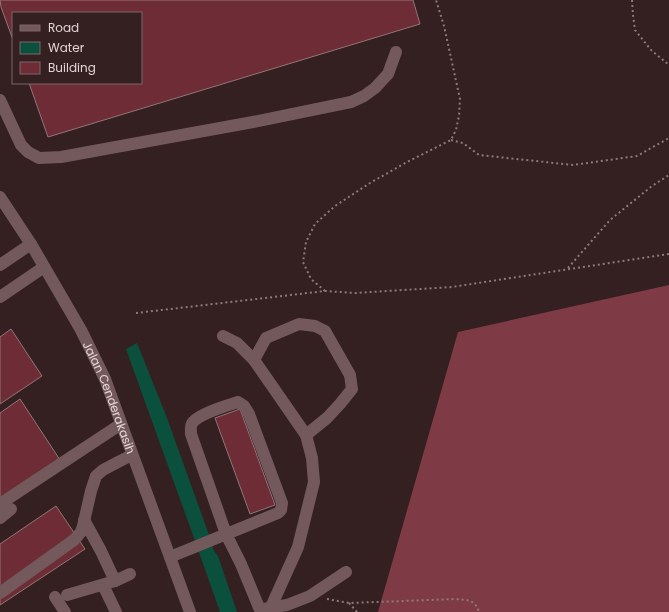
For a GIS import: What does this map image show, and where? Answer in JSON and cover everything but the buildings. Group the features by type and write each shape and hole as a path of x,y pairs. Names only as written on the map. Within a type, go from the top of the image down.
{"street":[{"path":"0,100 21,145 28,152 39,158 61,158 351,102 364,96 375,88 388,74 396,52"},
{"name":"Jalan Cenderakasih","path":"0,197 31,244 81,330 105,379 190,612"},
{"path":"0,265 31,244"},
{"path":"0,297 44,267"},
{"path":"254,360 266,338 299,324 315,326 325,331 350,375 352,389 327,418 306,435"},
{"path":"223,336 237,343 254,360 306,435 312,458 314,482 298,547 263,610"},
{"path":"170,556 220,537 282,510 282,503 249,414 244,406 238,402 202,415 193,422 191,434 220,537 241,564 263,610"},
{"path":"0,518 6,507 121,424"},
{"path":"0,593 74,540 80,532 96,476 103,470 132,456"},
{"path":"84,520 115,581"},
{"path":"263,610 287,605 310,596 346,572"},
{"path":"67,595 104,585 130,574"},
{"path":"104,585 116,612"},
{"path":"55,597 65,612"}],"path":[{"path":"325,291 311,279 303,262 306,242 315,224 335,206 370,182 451,140 456,130 460,99 444,26 436,0"},
{"path":"632,0 635,30 651,50 669,64"},
{"path":"451,140 463,143 479,155 573,165 637,156 669,138"},
{"path":"567,269 610,220 652,186 669,175"},
{"path":"136,313 325,291 355,293 452,287 669,254"},
{"path":"310,596 349,603 455,599 469,600 475,604 479,612"},
{"path":"349,603 357,612"}],"shaded area":[{"path":"669,285 669,612 378,612 458,332"}],"water":[{"path":"137,343 167,418 237,612 220,612 126,349"}]}
